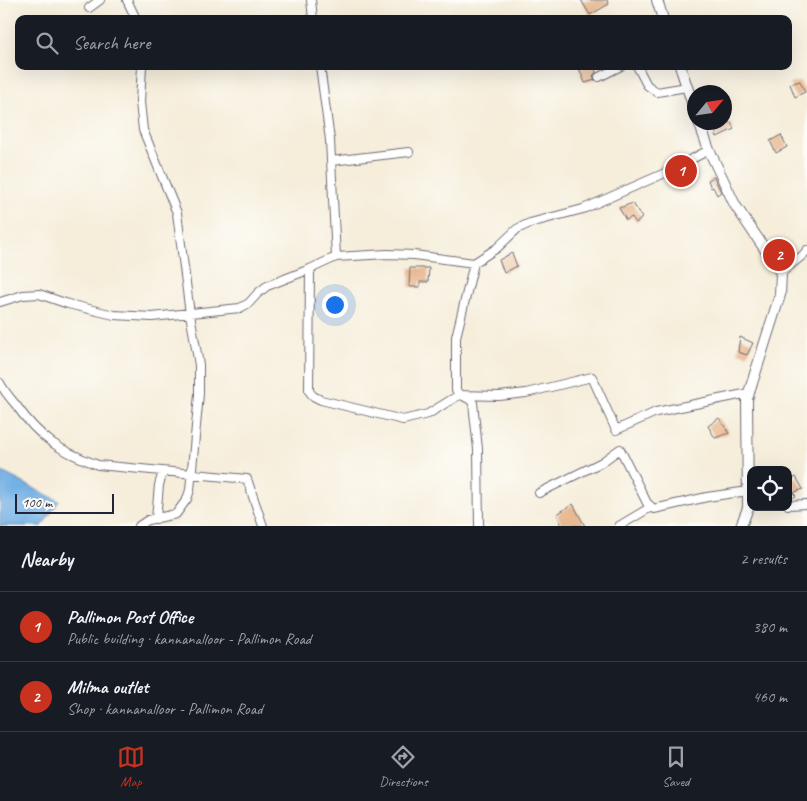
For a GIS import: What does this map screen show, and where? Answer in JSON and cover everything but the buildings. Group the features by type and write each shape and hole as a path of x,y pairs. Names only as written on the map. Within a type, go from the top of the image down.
{"street":[{"path":"89,8 100,0"},
{"path":"127,0 134,15"},
{"path":"311,0 313,15"},
{"path":"657,0 662,15"},
{"path":"139,526 145,521 176,514 188,495 192,474 199,394 199,365 190,314 177,213 143,130 140,102 142,70"},
{"path":"320,70 331,161 336,257"},
{"path":"599,77 613,70"},
{"path":"639,70 647,85 657,92 687,87 681,70"},
{"path":"703,130 709,150 735,205 781,273 780,295 747,400 748,466"},
{"path":"0,302 23,295 39,294 68,304 114,315 152,317 190,314 240,308 249,303 258,292 268,286 336,257 387,254 414,255 474,263 496,248 517,229 530,223 583,209 665,173 709,150"},
{"path":"331,161 409,152"},
{"path":"781,273 807,250"},
{"path":"474,263 456,337 456,390 459,394 472,401 477,423 479,526"},
{"path":"310,269 309,391 313,396 321,400 404,420 428,414 459,394 499,396 526,393 592,377 616,430 656,412 750,392"},
{"path":"0,383 28,422 47,441 80,459 98,466 247,479 262,526"},
{"path":"539,493 602,462 620,449 647,503 654,509 707,497 747,491"},
{"path":"156,519 159,485 164,472"},
{"path":"792,505 807,504"},
{"path":"619,526 651,507"},
{"path":"741,526 748,511"}],"water":[{"path":"0,471 59,501 42,526 0,526"}],"place":[{"name":"Pallimon Post Office","path":"681,171"},
{"name":"Milma outlet","path":"779,255"}]}
